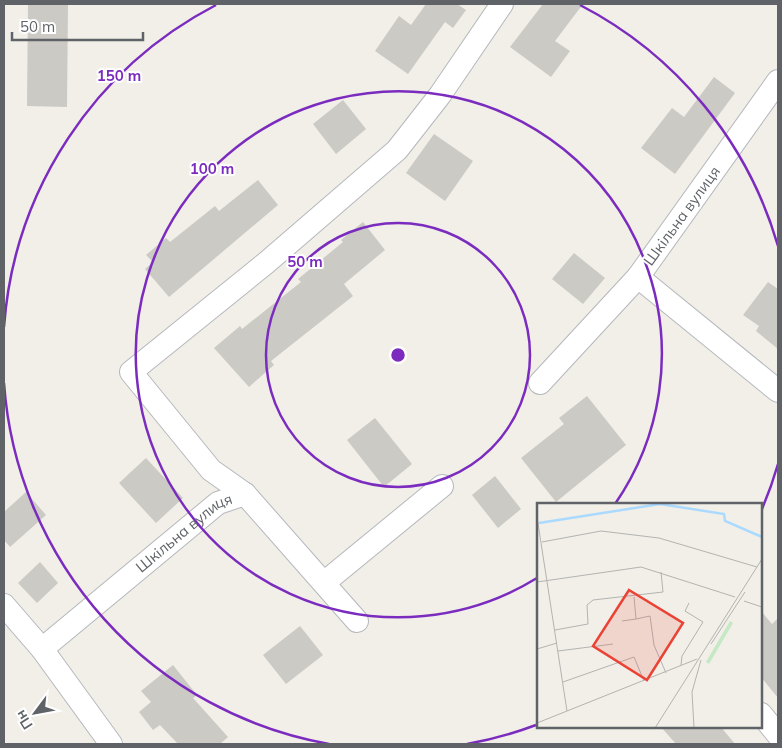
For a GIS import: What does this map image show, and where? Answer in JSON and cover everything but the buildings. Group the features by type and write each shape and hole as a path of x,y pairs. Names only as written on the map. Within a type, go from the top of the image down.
{"street":[{"path":"245,494 211,470 131,372 266,263 397,150 440,95 502,4"},
{"name":"Шкільна вулиця","path":"778,81 638,277 778,391"},
{"path":"540,383 638,277"},
{"path":"325,582 442,486"},
{"name":"Шкільна вулиця","path":"42,649 218,503 245,494 325,582 357,621"},
{"path":"4,605 42,649 111,744"},
{"path":"762,715 778,735"}]}
